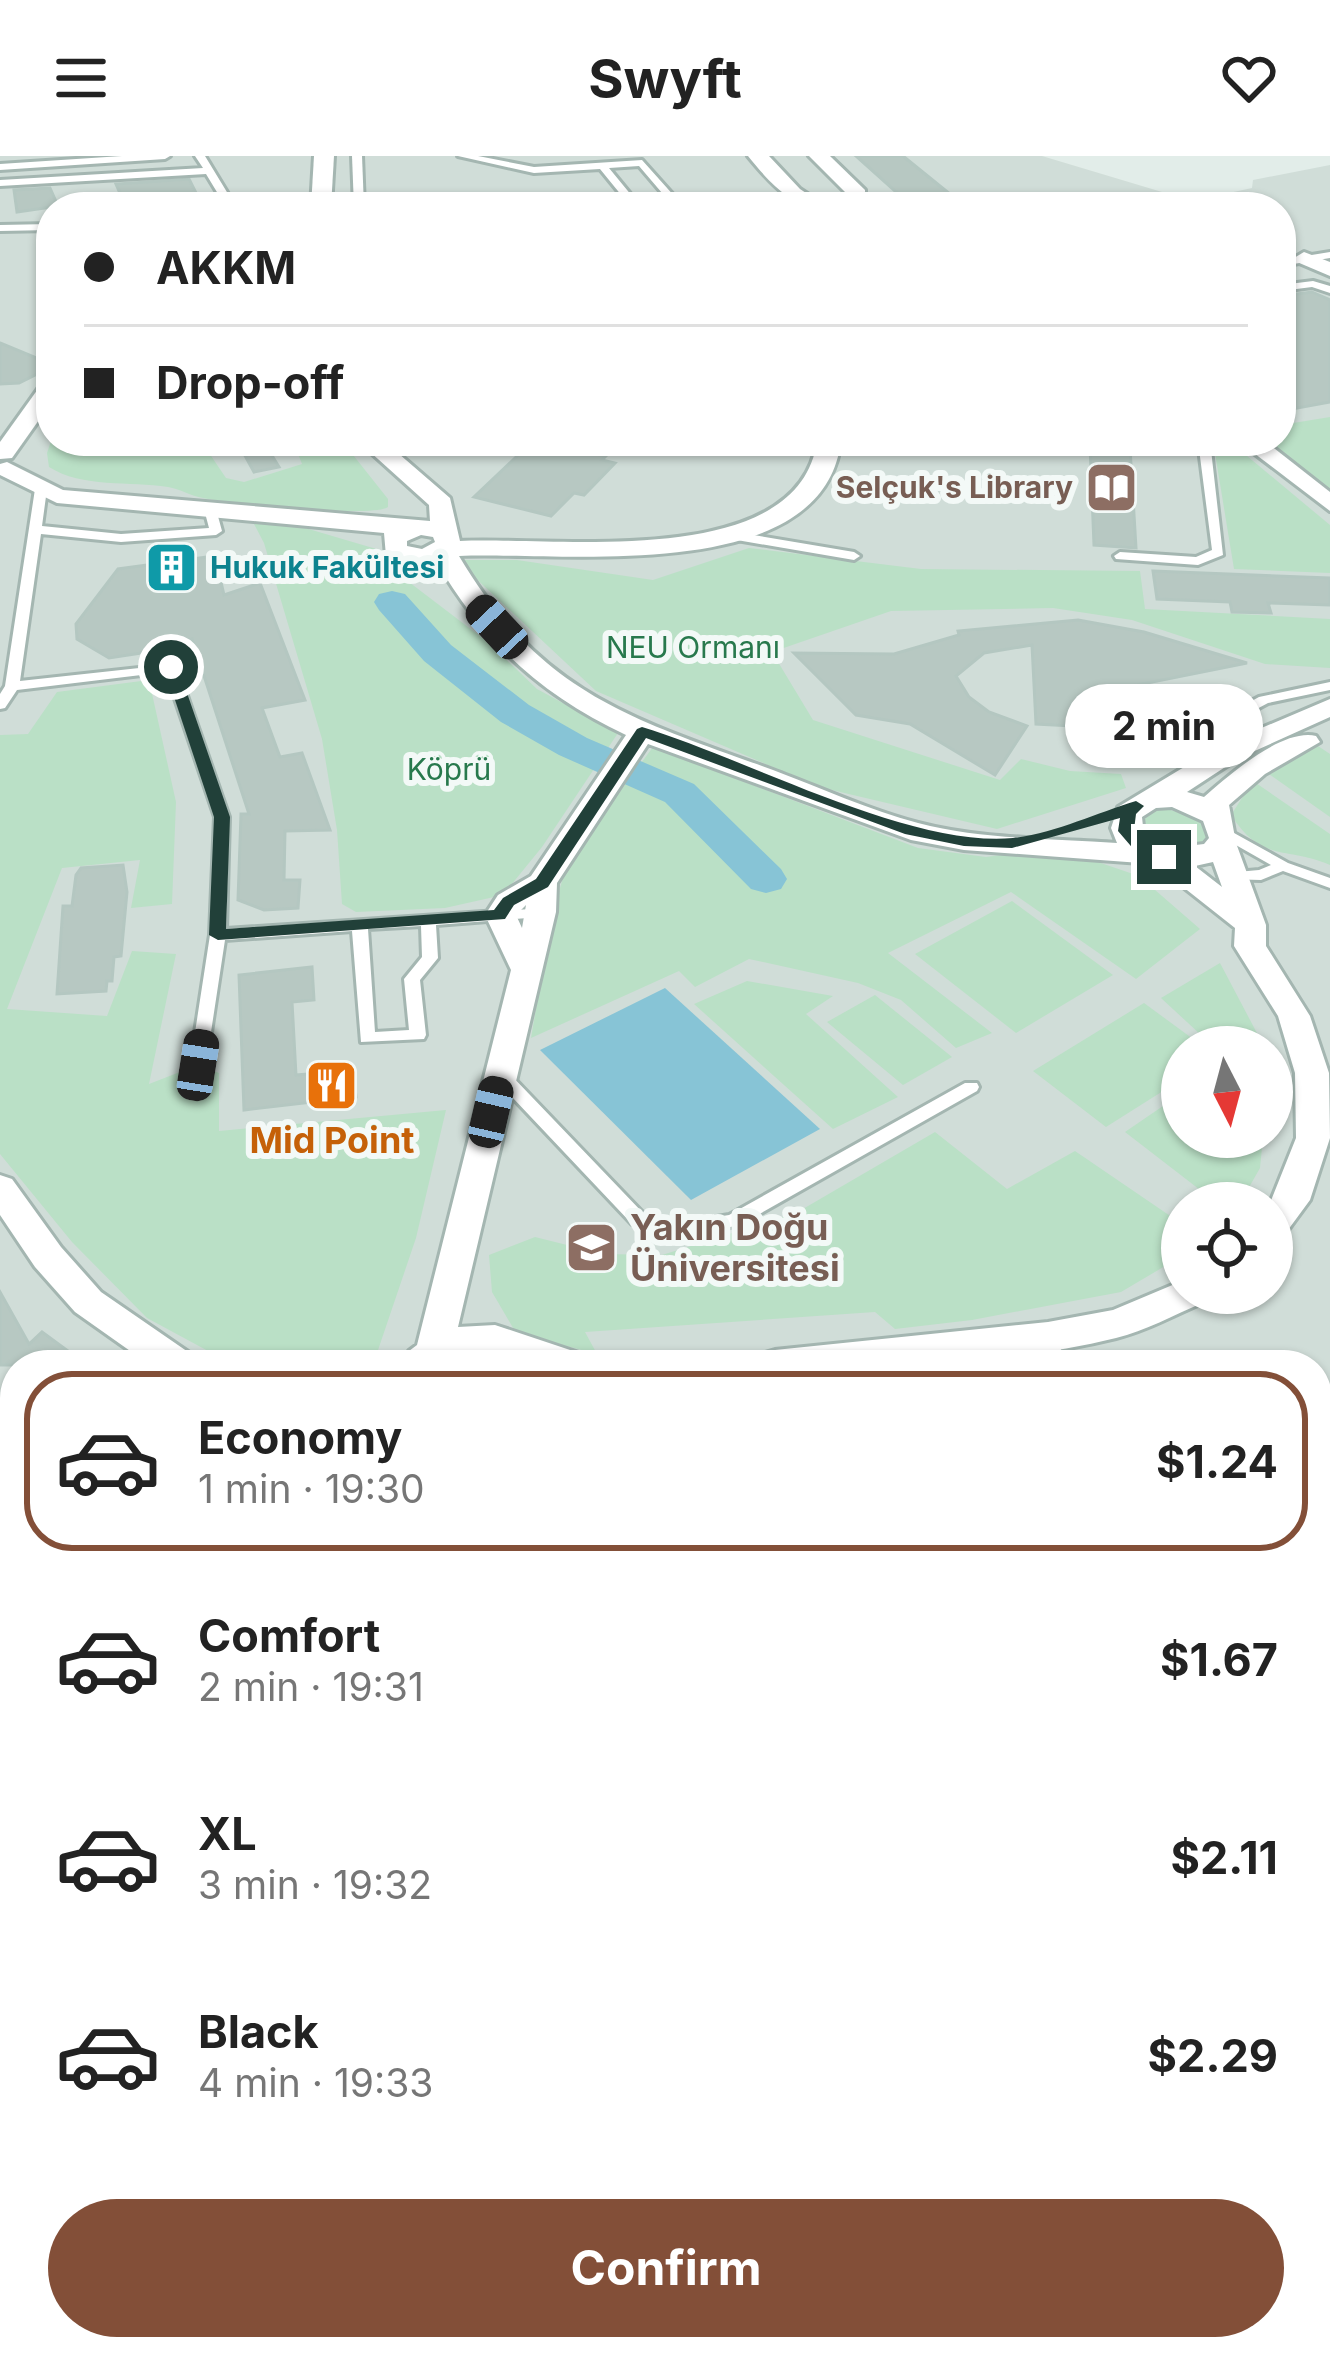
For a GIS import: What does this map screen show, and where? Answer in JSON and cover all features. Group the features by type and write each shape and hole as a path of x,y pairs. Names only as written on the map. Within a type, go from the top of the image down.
{"street":[{"path":"322,192 324,156"},
{"path":"758,156 789,192"},
{"path":"819,156 856,192"},
{"path":"300,192 301,173"},
{"path":"1304,258 1330,269"},
{"path":"10,460 36,414"},
{"path":"10,460 36,430"},
{"path":"385,456 441,503 444,541 472,600"},
{"path":"10,460 41,489 74,498 277,516 404,541 560,552 641,567 699,556 724,538 761,526 811,490 824,473 827,456"},
{"path":"1269,456 1330,504"},
{"path":"10,460 74,498"},
{"path":"394,465 417,503 404,541"},
{"path":"404,541 472,600 548,681 584,706 911,831 1159,856 1205,856 1222,833"},
{"path":"1251,925 1142,848 1126,831 1128,813 1229,752 1317,711"},
{"path":"1293,1198 1322,1139 1312,1073 1294,1016 1250,946 1251,925 1231,875 1214,803 1317,711"},
{"path":"429,1350 456,1262 541,897 642,732"},
{"path":"1012,843 1095,823 1147,802 1201,806 1222,833"},
{"path":"527,970 500,915 508,902 541,897"},
{"path":"0,1188 47,1257 88,1302 157,1350"},
{"path":"456,1262 463,1306 480,1333 515,1350"},
{"path":"1055,1350 1161,1305"},
{"path":"448,1350 482,1337 513,1350"}],"lane":[{"path":"0,167 165,156"},
{"path":"200,156 222,192"},
{"path":"357,156 358,192"},
{"path":"464,156 534,170 642,163 666,192"},
{"path":"604,168 623,192"},
{"path":"0,183 209,171"},
{"path":"0,228 36,227"},
{"path":"1296,260 1330,255"},
{"path":"1296,286 1313,284 1330,290"},
{"path":"1120,556 1198,561 1219,552 1206,456"},
{"path":"0,704 12,686 41,489"},
{"path":"33,529 122,538 216,531 210,509"},
{"path":"724,538 854,556"},
{"path":"12,686 171,667 222,817 218,935 198,1065"},
{"path":"1182,741 1264,700 1317,711 1330,686"},
{"path":"1222,833 1283,866 1330,883"},
{"path":"1231,875 1261,875 1283,866"},
{"path":"218,935 500,915"},
{"path":"361,926 367,1038 418,1035 412,979 430,958 428,921"},
{"path":"500,1074 638,1219 663,1230 691,1231 734,1220 971,1087"}],"shaded area":[{"name":"Yakın Doğu Üniversitesi","path":"0,156 1042,156 1162,192 36,192 36,456 1296,456 1296,192 1234,192 1252,188 1253,180 1330,165 1330,1350 0,1350"}],"green space":[{"path":"1330,417 1330,492 1285,456 1296,456 1296,423"},
{"path":"47,456 211,456 226,478 244,482 302,464 299,456 354,456 388,499 388,507 330,511 269,506 203,498 168,487 76,478 49,467"},
{"path":"1215,456 1247,456 1330,525 1330,573 1234,569"},
{"name":"Köprü","path":"278,520 397,557 405,579 489,643 537,689 618,733 542,847 503,895 445,908 356,912 342,904 337,830 322,739 264,543 253,522"},
{"name":"NEU Ormanı","path":"749,548 921,569 1140,571 1145,609 1330,619 1330,668 1265,664 1132,620 1053,608 891,611 772,652 813,720 1000,780 1021,759 1070,771 1121,774 1126,788 997,829 819,787 596,691 468,571 463,560 517,560 653,580"},
{"path":"149,680 176,802 172,904 131,908 140,860 62,868 7,1009 107,1016 132,951 176,954 149,1084 198,1065 219,1073 219,1131 446,1110 416,1238 378,1350 206,1350 147,1318 72,1242 0,1154 0,735 28,734 57,692"},
{"path":"1318,746 1330,754 1330,817 1266,772"},
{"path":"653,747 918,848 986,857 1030,851 1095,861 1139,876 1200,929 1136,979 1011,892 888,953 992,1033 956,1048 901,1000 858,983 749,959 695,987 679,971 531,1038 551,920 567,863"},
{"path":"1253,781 1330,834 1330,865 1264,847 1242,830 1231,815"},
{"path":"1160,807 1202,819 1208,839 1191,848 1174,849 1140,835 1138,820"},
{"path":"1012,901 1113,975 1016,1033 915,954"},
{"path":"1220,963 1253,1026 1191,1026 1161,998"},
{"path":"747,981 833,996 806,1014 898,1097 833,1129 694,1004"},
{"path":"875,995 952,1057 903,1085 827,1022"},
{"path":"1144,1003 1175,1026 1161,1026 1161,1092 1106,1127 1033,1071"},
{"path":"1161,1107 1161,1158 1261,1158 1260,1168 1252,1182 1190,1182 1125,1132"},
{"path":"935,1132 1007,1189 1075,1151 1161,1210 1161,1268 1121,1292 972,1320 895,1329 875,1312 585,1332 595,1350 582,1350 516,1333 492,1292 489,1255 535,1237 603,1254 662,1255 796,1213"}],"water":[{"path":"665,988 820,1129 691,1200 540,1050"}],"building":[{"path":"856,156 903,156 947,192 896,192"},
{"path":"189,179 196,192 119,192 116,184"},
{"path":"50,188 52,192 36,192 36,209 17,212 14,190"},
{"path":"1312,292 1330,300 1330,402 1296,408 1296,294"},
{"path":"0,343 36,358 36,374 19,383 0,384"},
{"path":"245,456 272,456 279,467 254,472"},
{"path":"517,456 606,456 602,460 615,463 584,495 574,493 551,516 474,497"},
{"path":"1090,456 1130,456 1136,548 1094,545"},
{"path":"215,556 224,595 260,583 305,700 262,708 280,757 302,753 330,830 285,831 284,880 300,880 298,908 264,910 238,900 241,814 249,814 192,639 161,650 109,658 77,639 76,624 118,569"},
{"path":"1153,571 1330,578 1330,605 1268,603 1271,613 1232,612 1230,602 1157,599"},
{"path":"1078,620 1144,632 1247,663 1107,691 1110,728 1036,724 1032,645 984,653 956,676 969,697 989,712 1027,726 995,775 910,724 856,715 794,653 894,654 959,635 958,631"},
{"path":"123,865 127,892 121,956 114,957 112,981 107,981 106,991 57,994 63,906 72,906 76,875 81,868"},
{"path":"312,967 314,1000 292,1002 296,1075 353,1070 356,1097 244,1110 239,975"},
{"path":"0,1292 29,1344 42,1332 67,1350 0,1350"}],"waterway":[{"path":"392,602 437,653 515,713 573,746 680,793 766,879"}],"place":[{"name":"Selçuk's Library","path":"1112,488"},
{"name":"Hukuk Fakültesi","path":"171,568"},
{"name":"Mid Point","path":"332,1085"},
{"name":"Yakın Doğu Üniversitesi","path":"591,1248"}],"route":[{"path":"171,667 222,817 218,935 500,915 508,902 542,883 642,732 911,831 964,841 1012,843 1095,823 1136,806 1128,813 1126,831 1142,848 1164,857"}]}
